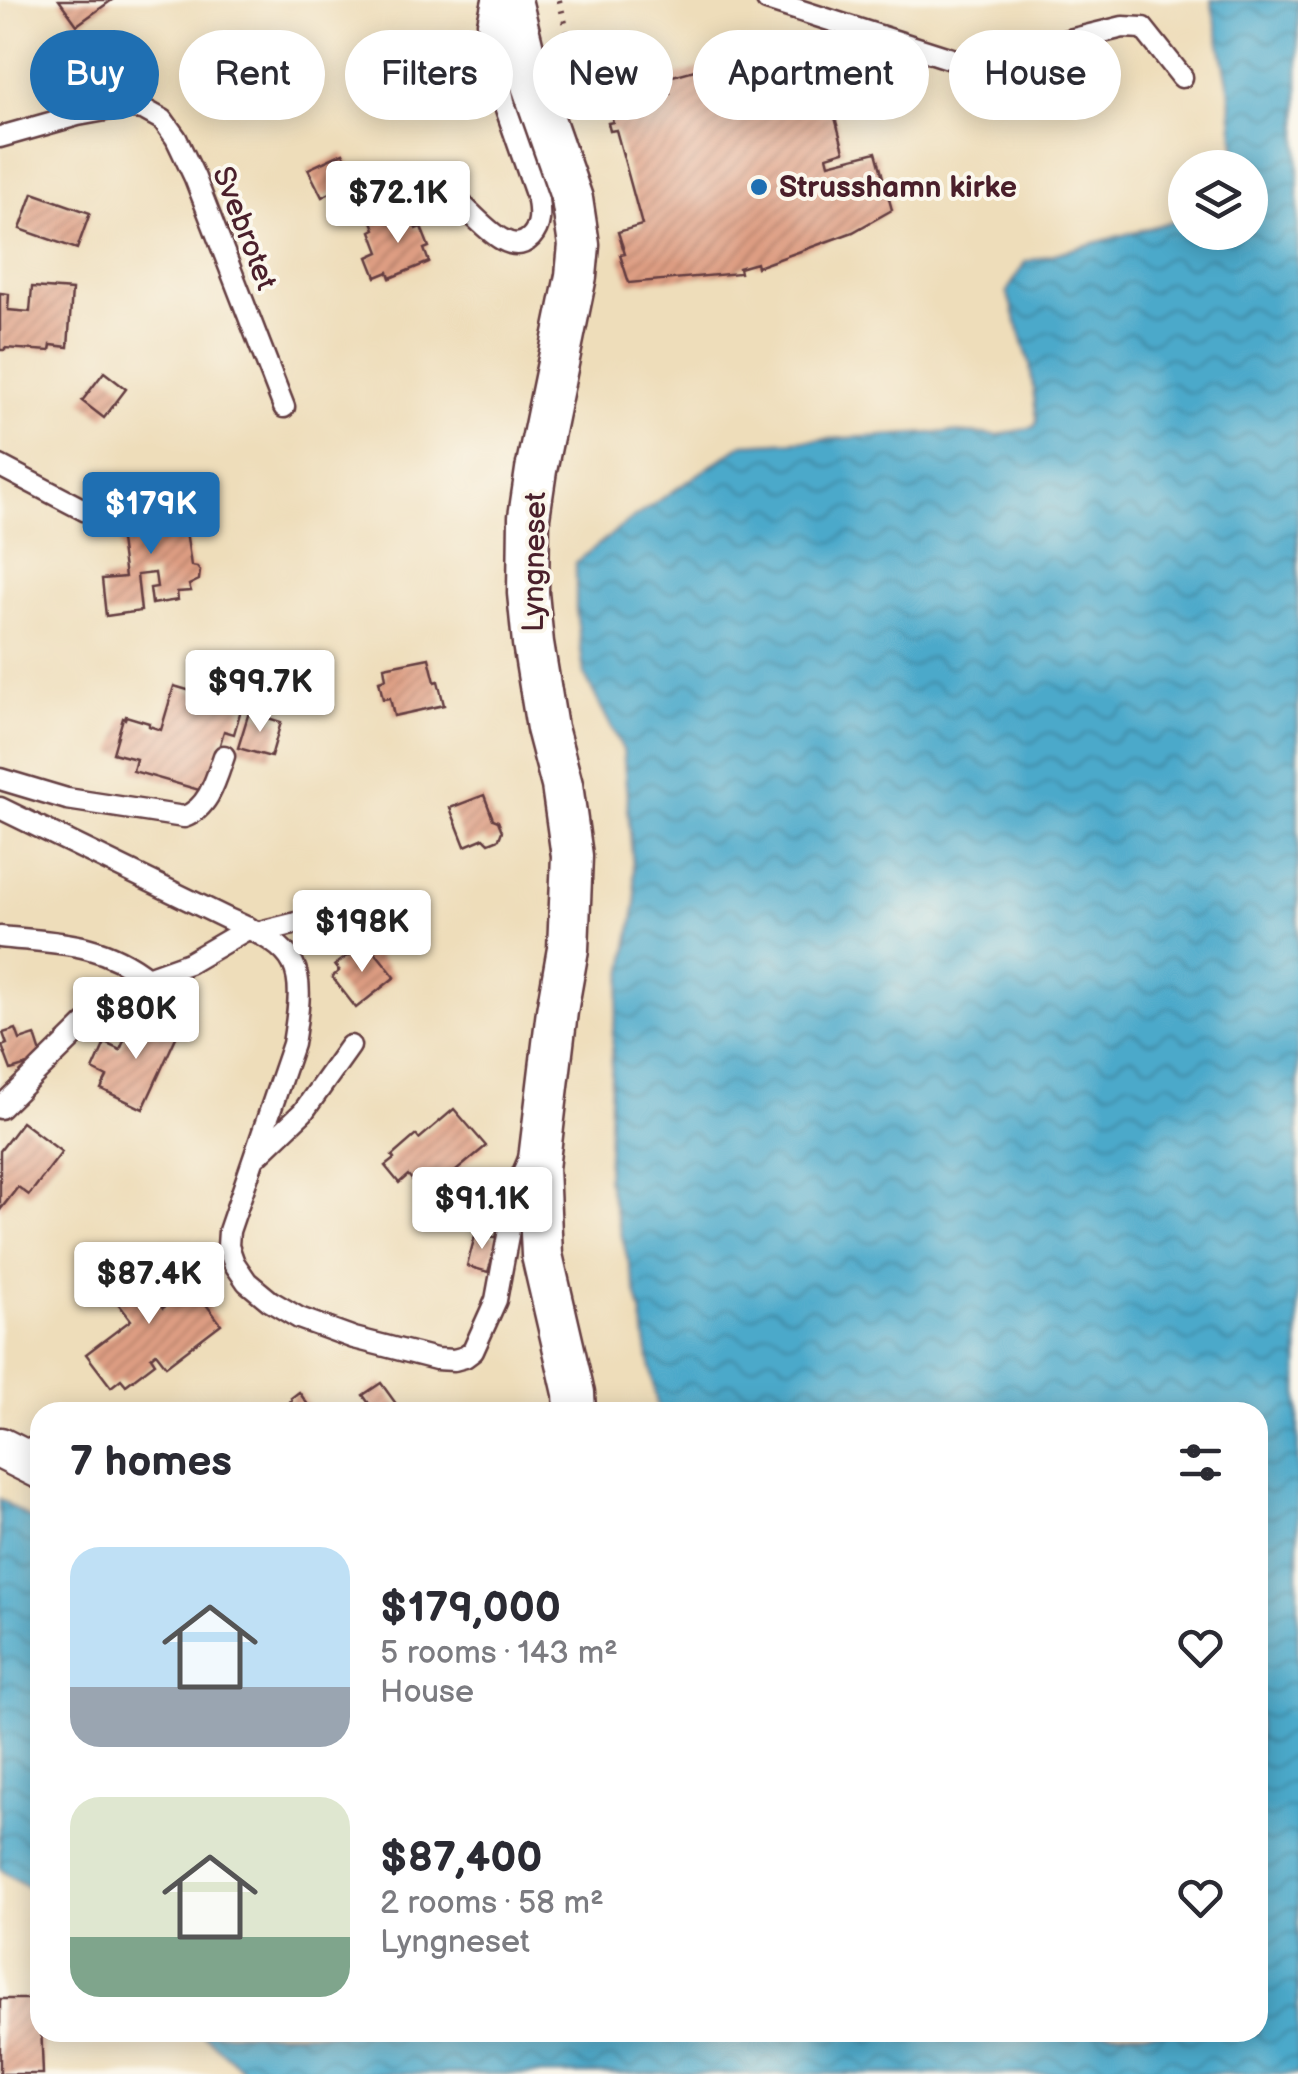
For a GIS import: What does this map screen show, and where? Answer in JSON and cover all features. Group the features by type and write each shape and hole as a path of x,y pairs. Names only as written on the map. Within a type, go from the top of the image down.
{"street":[{"name":"Lyngneset","path":"511,0 532,85 572,199 579,244 576,276 536,470 528,594 547,728 562,785 572,856 568,949 538,1168 542,1255 574,1402"},
{"path":"0,1448 30,1463"}],"lane":[{"path":"360,206 412,180 424,180 441,185 500,240 529,240 540,216 538,200 505,106 488,23 493,0"},
{"path":"767,0 958,61 1012,54 1123,27 1143,28 1182,77"},
{"name":"Svebrotet","path":"0,137 122,107 143,109 163,120 194,178 284,407"},
{"path":"0,466 86,511"},
{"path":"0,779 67,799 184,817 204,803 224,756"},
{"name":"Lyngneset","path":"0,808 255,930 283,948 292,960 298,976 293,1044 228,1230 234,1263 247,1282 270,1302 299,1318 354,1338 436,1359 465,1357 473,1351 496,1300 517,1187 542,1133"},
{"path":"0,1108 99,1010 147,978 189,963 255,930 317,918"},
{"path":"0,937 84,946 127,962 147,978"},
{"name":"Lyngneset","path":"256,1157 303,1112 350,1046"}],"path":[{"path":"559,0 567,30"}],"water":[{"path":"1211,0 1298,0 1298,2074 248,2074 211,2042 1268,2042 1268,1402 656,1402 641,1311 607,1178 613,1030 636,903 623,750 584,674 576,610 576,562 743,444 950,432 998,435 1034,427 1037,422 1030,364 1007,292 1025,262 1168,223 1168,250 1268,250 1268,150 1235,150 1229,87"},
{"path":"0,1499 30,1518 30,1888 0,1869"}],"building":[{"path":"59,0 112,0 77,25"},
{"name":"Strusshamn kirke","path":"693,70 693,120 836,120 844,151 827,156 829,164 876,152 892,210 853,232 757,267 756,263 739,268 740,273 629,283 618,232 642,225 616,130 610,131 608,123 673,120 673,76"},
{"path":"343,153 356,180 322,197 308,169"},
{"path":"33,193 90,213 77,249 20,229"},
{"path":"392,213 395,221 410,215 416,229 421,227 429,247 424,249 429,262 390,278 388,272 376,277 368,257 379,252 371,231 375,229 372,221"},
{"path":"32,287 72,290 68,347 51,345 50,351 0,350 0,293 9,294 8,310 30,312"},
{"path":"104,372 126,389 104,418 82,401"},
{"path":"182,502 191,566 200,571 199,580 189,585 191,591 177,592 178,600 152,604 150,588 157,587 155,573 137,575 141,611 106,616 102,579 125,577 116,511"},
{"path":"429,658 444,705 394,716 390,698 383,699 379,681 386,679 384,667"},
{"path":"174,686 242,706 234,734 224,731 206,792 133,771 136,759 113,753 126,716 161,730"},
{"path":"249,712 281,722 271,757 238,748"},
{"path":"484,795 502,831 499,839 489,843 484,838 465,846 450,808"},
{"path":"367,942 395,977 356,1008 332,977 339,971 335,965"},
{"path":"135,1015 177,1035 143,1109 101,1089 107,1077 93,1070 105,1043 120,1050"},
{"path":"16,1029 20,1040 35,1035 43,1060 11,1070 2,1046 7,1044 3,1033"},
{"path":"454,1109 486,1146 426,1196 408,1175 399,1183 385,1166 394,1159 392,1156"},
{"path":"22,1122 62,1152 29,1195 18,1187 0,1210 0,1151"},
{"path":"476,1232 498,1238 488,1272 467,1266"},
{"path":"131,1261 162,1300 159,1303 163,1308 192,1286 221,1324 166,1366 156,1353 151,1357 155,1363 126,1385 121,1379 111,1387 86,1354 131,1320 111,1294 106,1271 119,1262 123,1267"},
{"path":"381,1383 395,1402 368,1402 363,1395"},
{"path":"299,1392 306,1402 289,1402"},
{"path":"0,1999 30,1999 30,2042 42,2042 43,2074 0,2074"}],"place":[{"name":"Strusshamn kirke","path":"759,187"}]}
